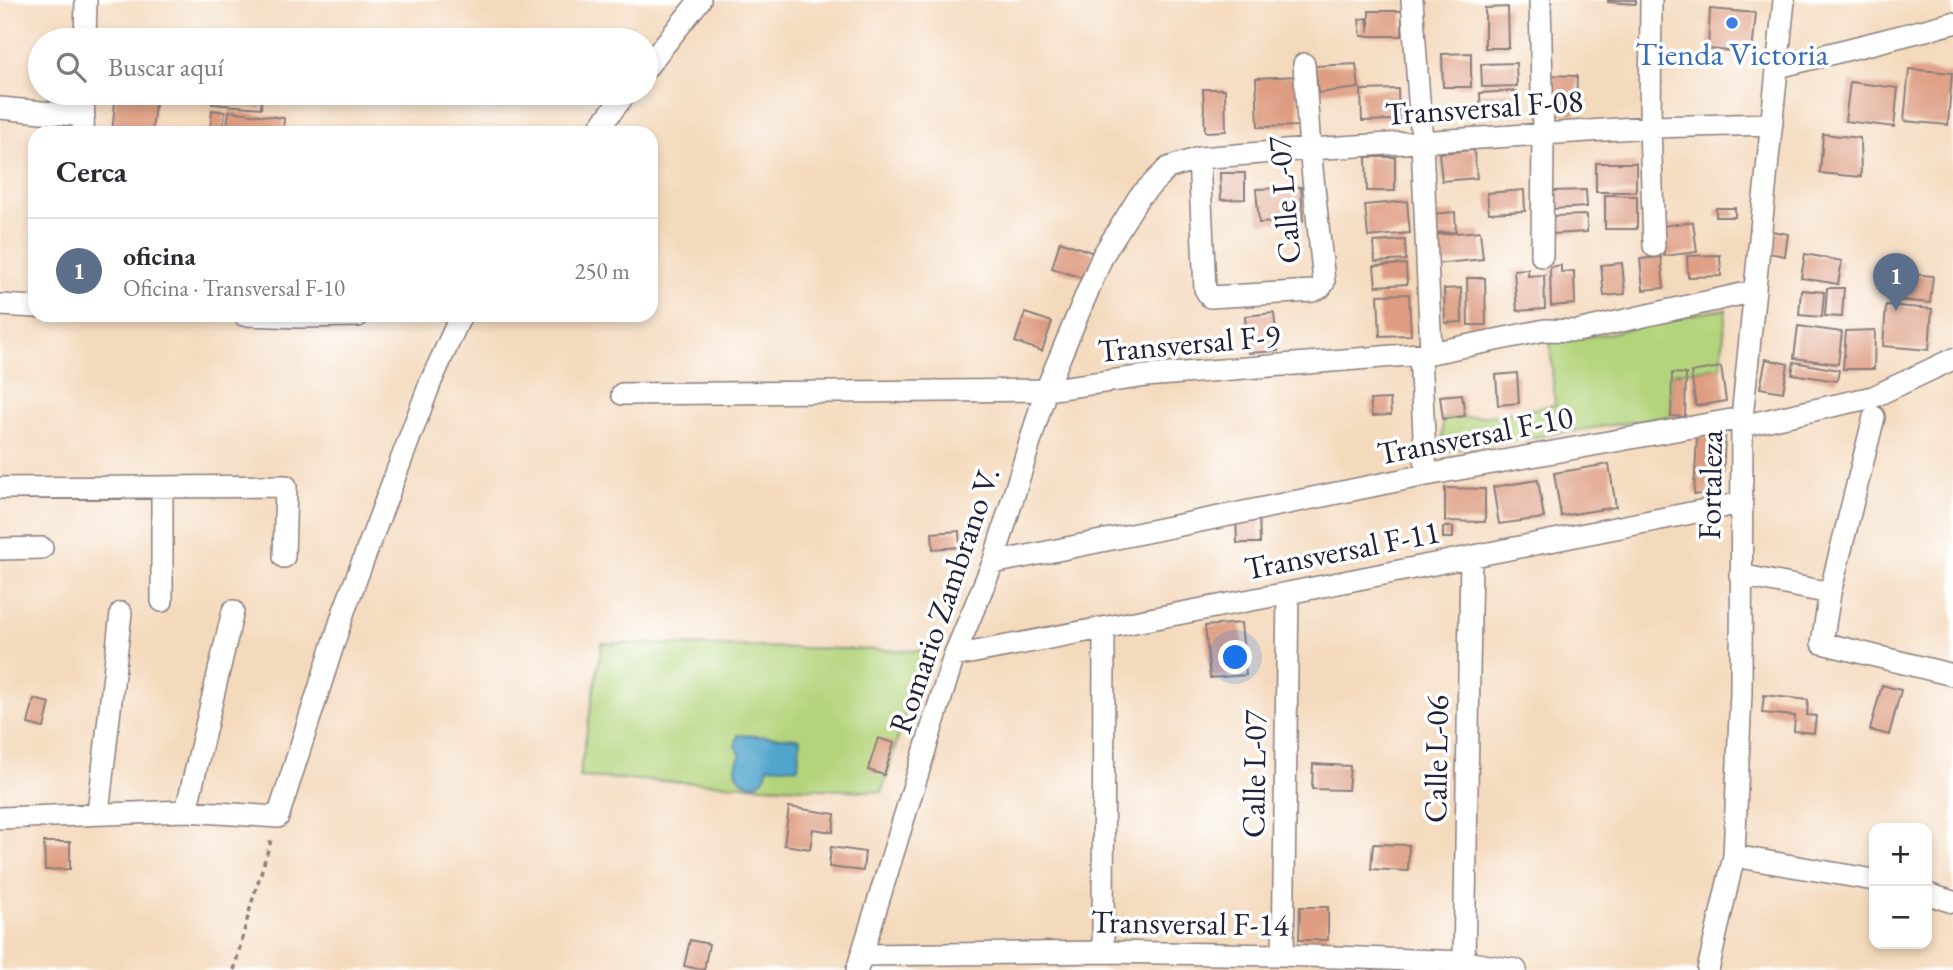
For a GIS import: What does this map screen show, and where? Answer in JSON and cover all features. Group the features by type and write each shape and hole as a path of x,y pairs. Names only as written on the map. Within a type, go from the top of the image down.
{"street":[{"path":"85,28 86,0"},
{"path":"658,53 700,0"},
{"path":"1412,0 1422,142 1426,475"},
{"path":"1540,0 1544,135 1542,256"},
{"path":"1651,0 1650,127 1654,246"},
{"name":"Fortaleza","path":"1708,970 1734,856 1741,692 1742,422 1784,0"},
{"path":"1779,67 1953,23"},
{"name":"Calle L-07","path":"1199,158 1207,294 1210,297 1313,291 1321,287 1324,282 1304,64"},
{"path":"0,108 83,124 84,105"},
{"path":"600,126 617,105"},
{"name":"Transversal F-08","path":"1103,255 1139,197 1168,168 1199,158 1650,127 1772,124"},
{"name":"Romario Zambrano V.","path":"860,963 954,656 993,563 1046,390 1103,255"},
{"name":"Transversal F-9","path":"622,394 1046,390 1146,376 1426,354 1545,330 1577,331 1755,291"},
{"path":"0,306 28,307"},
{"path":"0,818 186,811 278,817 344,611 431,381 458,322"},
{"name":"Transversal F-10","path":"993,563 1426,475 1742,422 1873,397 1953,359"},
{"path":"1874,417 1830,593 1822,643 1953,675"},
{"path":"0,488 286,485 284,557"},
{"path":"162,487 162,601"},
{"name":"Transversal F-11","path":"954,656 1104,629 1741,503"},
{"path":"0,549 42,548"},
{"name":"Calle L-06","path":"1464,962 1471,557"},
{"path":"1741,575 1830,593"},
{"name":"Calle L-07","path":"1283,955 1288,593"},
{"path":"186,811 233,611"},
{"path":"99,813 121,613"},
{"path":"1103,952 1104,629"},
{"path":"1734,856 1869,879"},
{"path":"1932,896 1953,902"},
{"name":"Transversal F-14","path":"860,963 1103,952 1464,962 1516,970"}],"path":[{"path":"234,970 278,817"}],"green space":[{"path":"1726,309 1721,367 1672,373 1671,416 1442,451 1443,419 1499,415 1555,405 1550,342 1612,333 1666,319"},
{"path":"602,643 923,651 882,792 579,777"}],"water":[{"path":"738,735 800,738 798,768 768,766 765,776 759,782 746,783 737,772 741,755 735,746"}],"building":[{"path":"1636,0 1636,4 1608,2"},
{"path":"1508,7 1509,48 1485,48 1485,8"},
{"name":"Tienda Victoria","path":"1710,9 1756,13 1752,53 1708,49"},
{"path":"1369,11 1402,11 1402,36 1361,36 1359,19 1367,18 1369,32"},
{"path":"1471,53 1471,87 1443,87 1442,54"},
{"path":"1516,63 1517,86 1482,87 1481,64"},
{"path":"1356,64 1359,88 1318,93 1315,66"},
{"path":"1909,69 1952,73 1948,125 1904,121"},
{"path":"1547,75 1577,76 1576,114 1546,113"},
{"path":"1297,76 1299,126 1258,127 1256,78"},
{"path":"1850,82 1898,88 1894,127 1845,121"},
{"path":"1203,89 1225,89 1226,131 1205,132"},
{"path":"1398,89 1399,120 1362,121 1361,90"},
{"path":"1515,91 1516,115 1481,116 1480,93"},
{"path":"115,105 155,105 153,126 113,126"},
{"path":"224,105 261,105 261,108"},
{"path":"212,110 225,112 224,126 211,126"},
{"path":"229,111 284,118 283,126 227,126"},
{"path":"1823,134 1860,138 1861,177 1820,173"},
{"path":"1474,150 1477,178 1442,181 1439,153"},
{"path":"1366,157 1395,157 1395,191 1367,191"},
{"path":"1596,163 1636,163 1636,192 1596,192"},
{"path":"1220,173 1245,173 1245,199 1221,200"},
{"path":"1301,187 1303,221 1259,223 1256,189"},
{"path":"1524,190 1525,211 1489,213 1487,193"},
{"path":"1586,190 1587,207 1552,209 1551,191"},
{"path":"1605,195 1637,196 1637,229 1605,229"},
{"path":"1407,201 1410,233 1368,237 1365,205"},
{"path":"1716,208 1735,208 1735,217 1716,217"},
{"path":"1455,212 1456,232 1433,233 1431,214"},
{"path":"1587,215 1587,232 1553,234 1552,216"},
{"path":"1693,222 1697,252 1664,256 1660,226"},
{"path":"1480,231 1483,259 1436,264 1433,235"},
{"path":"1772,231 1788,234 1785,256 1768,253"},
{"path":"1405,240 1406,260 1375,262 1374,242"},
{"path":"1060,241 1094,253 1085,279 1052,268"},
{"path":"1805,254 1842,261 1838,284 1801,278"},
{"path":"1720,255 1721,276 1688,277 1687,256"},
{"path":"1661,257 1664,288 1643,290 1640,259"},
{"path":"1622,263 1625,294 1604,296 1601,265"},
{"path":"1406,264 1407,284 1376,286 1374,266"},
{"path":"1561,265 1561,272 1574,271 1575,304 1551,306 1550,267"},
{"path":"1528,269 1528,276 1544,275 1545,309 1517,311 1514,270"},
{"path":"1890,272 1933,276 1930,303 1888,299"},
{"path":"1467,278 1485,278 1486,325 1468,325"},
{"path":"1461,288 1462,322 1445,323 1444,289"},
{"path":"1827,288 1844,288 1842,317 1825,316"},
{"path":"1801,290 1824,292 1822,317 1799,315"},
{"path":"1409,294 1411,335 1380,336 1378,295"},
{"path":"1886,305 1932,309 1929,350 1883,346"},
{"path":"1025,313 1052,322 1042,351 1015,342"},
{"path":"1274,313 1278,351 1248,353 1245,316"},
{"path":"1798,326 1842,332 1838,364 1794,358"},
{"path":"1875,330 1874,369 1843,369 1846,331"},
{"path":"1766,359 1788,364 1783,392 1760,388"},
{"path":"1794,362 1839,370 1837,381 1792,374"},
{"path":"1721,367 1726,401 1696,406 1691,372"},
{"path":"1517,373 1519,403 1498,405 1496,375"},
{"path":"1672,373 1686,374 1685,417 1671,416"},
{"path":"1462,394 1465,416 1443,419 1440,396"},
{"path":"1390,399 1391,415 1372,416 1370,400"},
{"path":"1697,436 1725,437 1722,495 1694,494"},
{"path":"1609,464 1616,507 1561,516 1554,473"},
{"path":"1538,480 1544,518 1499,524 1493,487"},
{"path":"1445,488 1485,489 1485,522 1445,521"},
{"path":"1259,515 1260,543 1237,543 1236,517"},
{"path":"1443,527 1453,527 1453,538 1443,538"},
{"path":"959,531 960,547 933,549 932,533"},
{"path":"1241,623 1246,675 1210,678 1205,626"},
{"path":"1882,685 1901,690 1889,735 1870,730"},
{"path":"1764,695 1808,700 1807,715 1816,716 1814,733 1794,731 1795,716 1762,713"},
{"path":"34,699 50,703 44,728 28,724"},
{"path":"878,738 894,743 884,775 868,770"},
{"path":"1313,764 1350,766 1348,790 1312,789"},
{"path":"789,807 835,814 833,832 813,829 810,849 784,845"},
{"path":"44,842 70,842 70,869 45,870"},
{"path":"1373,844 1409,845 1408,871 1371,869"},
{"path":"831,847 865,852 863,871 829,867"},
{"path":"1300,907 1328,907 1328,940 1299,940"},
{"path":"690,940 709,944 704,970 684,966"}],"place":[{"name":"Tienda Victoria","path":"1732,23"},
{"name":"oficina","path":"1896,311"}]}
